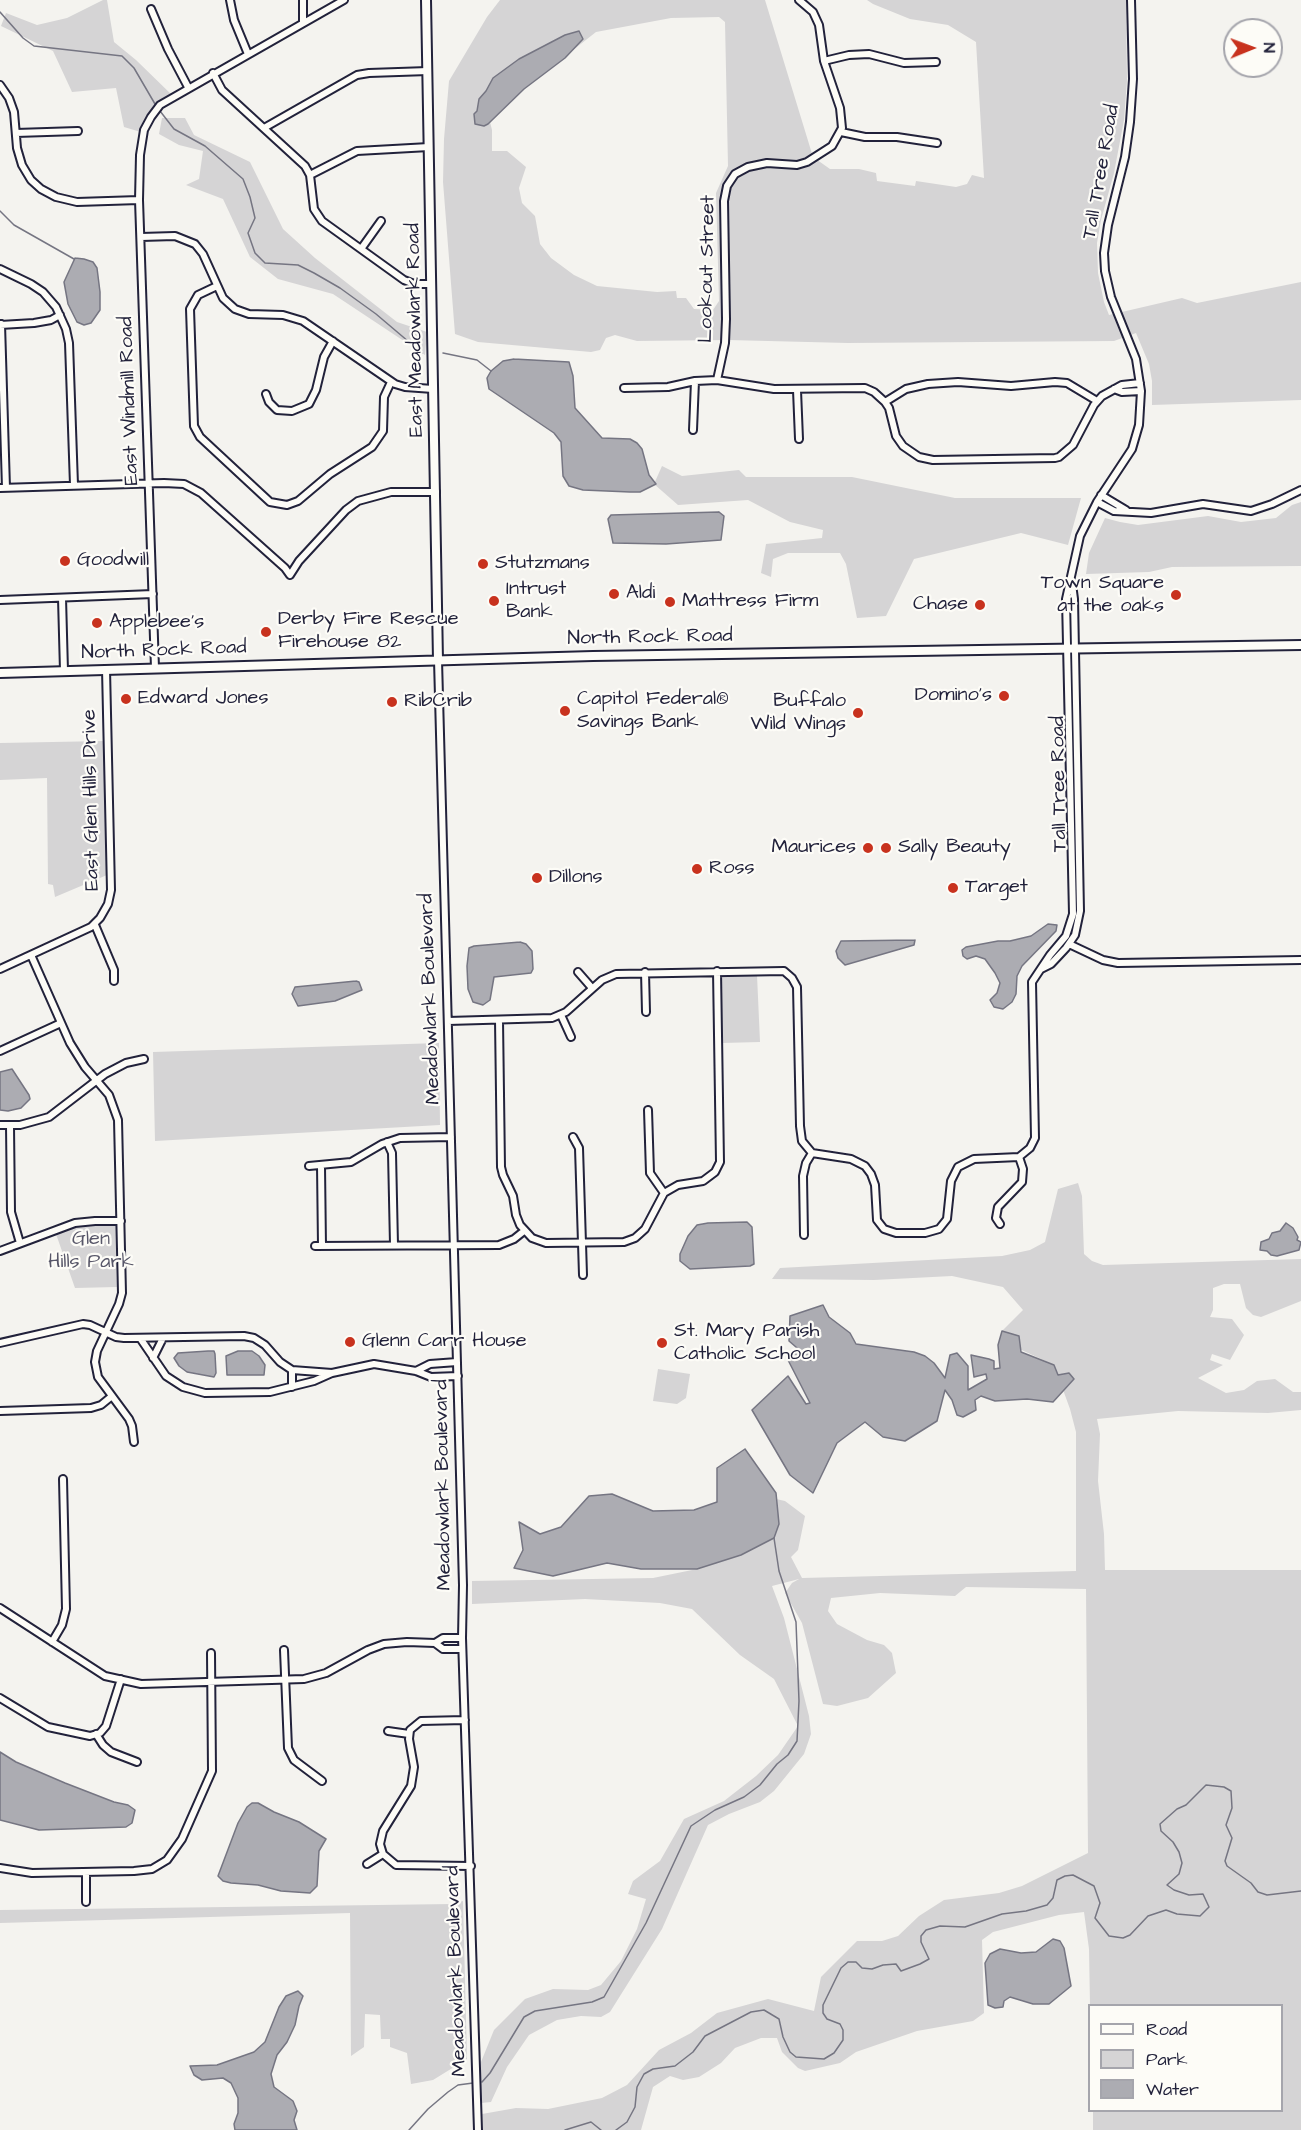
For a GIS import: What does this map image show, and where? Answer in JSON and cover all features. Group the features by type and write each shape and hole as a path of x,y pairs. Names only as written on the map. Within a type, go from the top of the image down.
{"main road":[{"name":"East Meadowlark Road","path":"426,0 438,660"},
{"name":"North Rock Road","path":"0,673 438,660 1301,645"}],"street":[{"path":"230,0 234,20 248,54"},
{"path":"303,0 303,22"},
{"path":"151,9 168,50 188,87 344,0"},
{"path":"800,0 809,7 818,20 824,61 840,108 841,132 865,137 897,137 937,143"},
{"name":"Tall Tree Road","path":"1019,1156 1030,1148 1036,1134 1032,982 1066,936 1073,914 1070,648 1074,599 1071,580 1080,536 1096,502 1132,449 1139,425 1141,387 1136,359 1111,297 1105,271 1104,253 1108,225 1125,157 1130,122 1133,79 1131,0"},
{"path":"824,61 849,55 866,54 904,63 936,62"},
{"path":"264,128 357,75 428,71"},
{"path":"213,73 222,90 303,163 310,175 312,202 316,214 322,221 410,283 431,284"},
{"path":"0,85 12,104 17,148 22,165 34,183 49,194 66,201 139,200"},
{"name":"East Windmill Road","path":"155,668 139,200 140,155 144,133 151,117 160,105 188,87"},
{"path":"16,133 78,131"},
{"name":"Lookout Street","path":"717,380 726,327 724,201 729,183 739,172 759,164 772,162 797,165 807,162 832,146 841,132"},
{"path":"310,175 357,151 429,147"},
{"path":"361,249 381,221"},
{"path":"141,237 175,236 191,242 203,254 226,301 242,312 296,318 391,382 405,387 434,389"},
{"path":"0,269 39,288 52,301 66,329 69,343 75,485"},
{"path":"217,286 198,295 190,309 194,426 200,436 270,502 286,505 298,501 339,467 372,447 383,432 384,397 391,382"},
{"path":"60,315 51,320 34,323 0,324 3,488 184,484 201,493 290,575 299,561 346,510 358,501 391,492 436,492"},
{"path":"266,393 268,402 277,410 291,411 309,404 315,394 321,366 333,341"},
{"path":"624,388 668,387 695,381 717,380 755,388 797,390 865,388 874,392 889,408 896,435 903,446 919,457 933,460 1059,457 1073,445 1102,396 1114,389 1122,392 1141,387"},
{"path":"693,430 695,381"},
{"path":"885,402 902,391 912,388 958,381 1011,386 1067,383 1097,401"},
{"path":"797,390 799,439"},
{"path":"1096,502 1114,511 1129,512 1151,513 1203,504 1251,511 1301,490"},
{"path":"1101,495 1129,512"},
{"path":"0,600 153,594"},
{"path":"62,597 64,671"},
{"name":"Tall Tree Road","path":"1039,970 1051,964 1069,944 1075,935 1080,911 1070,648"},
{"name":"Meadowlark Boulevard","path":"438,660 458,1362 463,1585 462,1649 478,2130"},
{"name":"East Glen Hills Drive","path":"95,925 105,911 111,890 106,669"},
{"path":"0,969 95,925 114,970 114,981"},
{"path":"1069,944 1103,960 1118,963 1301,960"},
{"path":"31,955 77,1055 109,1095 118,1120 122,1293 95,1356 95,1368 98,1377 129,1419 134,1442"},
{"path":"448,1021 544,1019 561,1015 602,980 616,974 780,970 787,972 795,976 797,987 802,1141 812,1153 851,1159 865,1166 875,1185 878,1222 888,1231 903,1233 930,1232 942,1227 948,1214 952,1177 962,1164 974,1160 1019,1156 1023,1169 1022,1182 1016,1190 1000,1202 996,1218 1000,1224"},
{"path":"499,1020 501,1167 513,1196 517,1219 524,1232 542,1243 618,1243 635,1238 645,1229 664,1193 675,1186 699,1183 712,1175 718,1167 721,1156 717,971"},
{"path":"578,972 592,988"},
{"path":"645,972 646,1012"},
{"path":"561,1015 571,1037"},
{"path":"0,1051 61,1023"},
{"path":"0,1125 30,1124 49,1116 115,1068 144,1059"},
{"path":"648,1110 650,1173 664,1193"},
{"path":"10,1126 11,1212 20,1243"},
{"path":"309,1166 351,1162 387,1142 400,1138 451,1137"},
{"path":"573,1137 579,1149 583,1275"},
{"path":"387,1142 392,1153 394,1245"},
{"path":"804,1235 803,1176 806,1163 812,1153"},
{"path":"321,1166 319,1246 499,1245 524,1232"},
{"path":"712,1175 717,1182"},
{"path":"0,1251 75,1223 121,1221"},
{"path":"0,1343 76,1324 90,1325 120,1338 244,1336 254,1338 265,1345 280,1362 292,1370 332,1373"},
{"path":"140,1338 166,1376 183,1387 206,1394 270,1392 314,1381 332,1373 374,1364 416,1371 431,1377 458,1376"},
{"path":"153,1358 163,1338"},
{"path":"416,1371 430,1364 458,1362"},
{"path":"292,1370 292,1387"},
{"path":"0,1411 91,1408 100,1405 112,1396"},
{"path":"52,1642 62,1624 66,1609 63,1479"},
{"path":"0,1608 105,1676 130,1683 152,1685 304,1679 320,1676 336,1669 368,1650 384,1644 435,1643 443,1638 462,1638"},
{"path":"435,1643 443,1649 462,1649"},
{"path":"284,1650 288,1748 294,1760 322,1781"},
{"path":"0,1868 32,1873 152,1869 167,1860 182,1839 212,1771 211,1653"},
{"path":"0,1698 48,1727 83,1735 96,1734 108,1723 121,1679"},
{"path":"465,1720 421,1721 412,1727 409,1734 414,1767 413,1779 406,1796 382,1834 380,1844 383,1854 391,1863 402,1866 471,1866"},
{"path":"388,1731 409,1734"},
{"path":"96,1734 107,1749 137,1762"},
{"path":"367,1864 383,1854"},
{"path":"86,1872 86,1902"}],"green space":[{"path":"107,0 114,42 173,96 160,105 144,133 124,127 116,88 72,92 53,51 1,26 6,13 37,25 67,18"},
{"path":"500,0 765,0 813,157 830,169 859,169 876,173 877,181 915,186 916,181 956,187 967,184 972,175 984,178 976,42 948,25 910,19 867,0 1126,0 1127,81 1124,120 1097,243 1098,273 1109,315 1182,298 1197,303 1301,282 1301,400 1152,405 1149,364 1136,333 1114,341 848,343 728,340 637,341 615,335 606,338 600,350 591,352 478,342 455,334 443,182 449,81 487,17","holes":["719,17 725,22 728,166 716,193 719,301 713,310 694,309 686,298 677,298 676,291 657,292 597,286 574,275 551,258 540,244 535,216 522,203 519,188 526,167 507,151 492,151 490,122 511,99 596,32 671,18"]},
{"path":"162,118 185,118 194,135 250,162 283,229 315,258 397,322 427,332 425,355 333,294 278,279 250,257 223,199 186,185 199,179 203,151 179,145 159,134"},
{"path":"662,466 682,476 739,470 746,477 852,477 955,498 1081,498 1068,545 1021,533 914,559 886,616 857,618 846,564 840,553 788,553 773,559 771,577 761,573 766,544 822,538 823,530 790,522 748,500 678,505 654,484"},
{"path":"1301,502 1301,566 1172,567 1149,572 1086,574 1089,553 1105,518 1138,525 1208,516 1241,522 1276,518 1292,505"},
{"path":"105,741 107,875 55,897 53,885 48,884 47,778 0,780 0,743"},
{"path":"724,974 757,975 760,1042 722,1043 721,979"},
{"path":"439,1043 440,1125 155,1141 153,1052"},
{"path":"1078,1183 1082,1196 1084,1254 1092,1261 1103,1265 1301,1259 1301,1301 1261,1317 1253,1315 1246,1308 1240,1284 1224,1284 1213,1288 1213,1310 1210,1317 1232,1319 1244,1335 1230,1360 1212,1354 1210,1360 1223,1365 1198,1378 1226,1393 1244,1390 1257,1381 1275,1379 1293,1392 1301,1392 1301,1410 1268,1413 1178,1411 1097,1419 1100,1434 1098,1481 1104,1534 1105,1570 1301,1570 1301,2130 1093,2130 1093,2112 1283,2112 1283,2004 1090,2004 1089,1949 1084,1912 1059,1915 993,1932 982,1940 984,2013 973,2021 917,2031 856,2052 840,2063 805,2071 798,2068 782,2052 777,2038 761,2038 735,2048 721,2063 699,2077 683,2080 670,2076 653,2087 641,2130 483,2130 482,2114 516,2108 548,2109 602,2098 627,2085 659,2050 691,2033 717,2013 768,1999 814,2011 821,1977 857,1941 882,1941 898,1936 919,1916 944,1900 999,1893 1022,1886 1088,1853 1086,1589 966,1587 955,1596 880,1593 831,1598 828,1611 837,1624 867,1640 884,1645 892,1653 896,1673 868,1698 837,1706 823,1704 802,1623 785,1593 792,1583 799,1579 772,1586 784,1618 809,1716 811,1734 804,1754 774,1791 760,1802 708,1825 662,1929 610,2012 601,2017 581,2016 557,2020 529,2035 507,2067 491,2102 481,2103 481,2062 494,2030 525,1999 553,1989 588,1990 601,1985 621,1961 637,1929 646,1899 628,1894 633,1881 660,1861 684,1819 724,1801 756,1776 778,1755 798,1726 774,1679 740,1655 692,1609 660,1603 585,1599 472,1604 472,1581 653,1578 697,1569 779,1524 776,1499 785,1501 805,1516 798,1550 791,1557 802,1578 1076,1571 1076,1432 1054,1365 1013,1346 1002,1331 1023,1310 1003,1287 952,1276 874,1280 772,1279 780,1268 1002,1256 1030,1250 1045,1242 1058,1189"},
{"name":"Glen Hills Park","path":"116,1224 117,1287 75,1288 56,1234 84,1225"},
{"path":"658,1369 690,1374 686,1398 677,1404 653,1401"},
{"path":"463,1901 467,2059 433,2080 411,2084 407,2053 390,2047 390,2039 381,2039 380,2015 365,2014 364,2047 351,2056 350,1913 0,1923 0,1910 453,1904"}],"water":[{"path":"579,31 583,39 565,58 524,89 488,124 484,126 475,124 474,114 477,111 479,99 493,78 519,59 565,35"},
{"path":"75,258 93,262 97,268 100,310 91,323 84,325 77,322 68,304 64,282"},
{"path":"514,359 569,362 573,376 575,408 602,438 630,439 637,443 642,449 649,475 656,484 640,492 583,490 569,486 563,476 561,442 554,433 489,389 487,378 491,371 503,361"},
{"path":"719,512 724,516 721,540 666,544 613,543 608,519 611,515"},
{"path":"1048,924 1057,925 1056,931 1022,966 1017,976 1016,994 1012,1002 1003,1009 994,1007 990,1000 997,993 1000,983 995,973 985,959 976,956 967,959 963,956 962,950 966,947 1031,936"},
{"path":"915,940 914,945 845,965 838,958 836,951 841,941"},
{"path":"520,942 526,944 532,951 533,969 531,973 494,977 490,1000 483,1005 473,1002 468,989 469,948"},
{"path":"359,982 362,990 335,1001 298,1006 292,994 295,987"},
{"path":"12,1069 30,1099 21,1108 0,1110 0,1072"},
{"path":"747,1222 752,1227 754,1264 690,1269 680,1261 680,1254 688,1236 697,1225"},
{"path":"1286,1223 1293,1228 1298,1237 1297,1240 1301,1242 1299,1250 1277,1256 1260,1250 1261,1242 1269,1239 1272,1233 1280,1231"},
{"path":"823,1305 829,1317 850,1333 856,1344 914,1352 925,1356 934,1363 945,1378 950,1355 957,1353 968,1366 968,1390 987,1379 986,1374 974,1377 971,1355 994,1361 994,1369 1000,1368 998,1345 1002,1331 1019,1336 1021,1352 1054,1365 1058,1375 1069,1373 1074,1379 1053,1402 1027,1399 995,1401 981,1396 975,1400 976,1410 963,1417 957,1415 952,1400 945,1390 937,1421 905,1441 883,1437 865,1422 837,1443 813,1493 790,1475 752,1410 788,1376 806,1404 810,1403 788,1360 797,1351 811,1360 789,1341 790,1316"},
{"path":"214,1351 216,1373 214,1377 187,1372 174,1358 178,1353"},
{"path":"238,1351 252,1351 259,1356 265,1365 264,1375 227,1375 226,1356"},
{"path":"745,1449 776,1493 779,1524 774,1538 741,1555 697,1569 641,1569 607,1563 553,1576 514,1568 523,1550 519,1522 540,1534 561,1527 589,1496 612,1494 653,1511 694,1510 717,1502 717,1468"},
{"path":"0,1752 16,1762 65,1783 128,1805 135,1810 132,1823 126,1827 39,1830 0,1820"},
{"path":"252,1803 258,1803 299,1822 326,1839 319,1851 317,1886 310,1893 231,1883 223,1881 218,1876 238,1823 247,1807"},
{"path":"1053,1939 1060,1941 1064,1948 1071,1986 1049,2004 1033,2004 1010,1997 1004,2001 1003,2007 995,2008 988,2005 985,1963 990,1954 1000,1949 1021,1953 1036,1952"},
{"path":"298,1991 303,1996 295,2025 287,2042 277,2055 271,2074 274,2087 293,2101 297,2111 294,2120 297,2130 235,2130 238,2098 231,2083 223,2078 202,2080 194,2075 190,2066 217,2065 254,2052 265,2042 286,1996"}],"waterway":[{"path":"0,12 23,38 34,46 122,56 134,68 155,104"},
{"path":"160,111 174,129 205,146 243,179 255,218 248,233 255,253 265,263 298,265 314,273 340,288 376,314 422,353"},
{"path":"0,211 14,225 74,259"},
{"path":"443,353 477,360 491,371"},
{"path":"482,2082 490,2073 524,2017 535,2011 592,2002 604,1997 646,1923 691,1826 715,1810 744,1797 760,1785 777,1764 788,1755 797,1741 799,1701 796,1622 779,1571 774,1538"},
{"path":"616,2130 627,2122 635,2107 637,2087 644,2074 653,2069 675,2066 693,2052 705,2036 751,2012 764,2010 779,2019 783,2037 790,2052 796,2057 824,2059 834,2053 843,2040 843,2030 840,2024 827,2019 823,2013 823,2005 841,1968 848,1962 856,1962 862,1968 872,1969 896,1964 901,1971 920,1964 929,1959 921,1942 921,1936 926,1930 940,1926 965,1927 1002,1914 1047,1905 1053,1898 1057,1880 1065,1876 1073,1875 1094,1886 1100,1903 1095,1918 1109,1936 1123,1938 1130,1935 1148,1916 1166,1910 1177,1914 1200,1916 1209,1907 1203,1894 1189,1895 1167,1885 1179,1874 1182,1863 1179,1852 1173,1842 1161,1831 1160,1824 1177,1809 1186,1805 1206,1785 1224,1787 1231,1791 1232,1808 1226,1825 1232,1838 1225,1861 1227,1866 1251,1883 1258,1892 1267,1895 1301,1891"},
{"path":"409,2130 448,2092 458,2085 473,2083"},
{"path":"565,2130 591,2122 601,2130"}],"place":[{"name":"Goodwill","path":"65,561"},
{"name":"Stutzmans","path":"483,564"},
{"name":"Aldi","path":"614,594"},
{"name":"Town Square at the oaks","path":"1176,595"},
{"name":"Intrust Bank","path":"494,601"},
{"name":"Mattress Firm","path":"670,602"},
{"name":"Chase","path":"980,605"},
{"name":"Applebee's","path":"97,623"},
{"name":"Derby Fire Rescue Firehouse 82","path":"266,632"},
{"name":"Domino's","path":"1004,696"},
{"name":"Edward Jones","path":"126,699"},
{"name":"RibCrib","path":"392,702"},
{"name":"Capitol Federal® Savings Bank","path":"565,711"},
{"name":"Buffalo Wild Wings","path":"858,713"},
{"name":"Maurices","path":"868,848"},
{"name":"Sally Beauty","path":"886,848"},
{"name":"Ross","path":"697,869"},
{"name":"Dillons","path":"537,878"},
{"name":"Target","path":"953,888"},
{"name":"Glenn Carr House","path":"350,1342"},
{"name":"St. Mary Parish Catholic School","path":"662,1343"}]}
